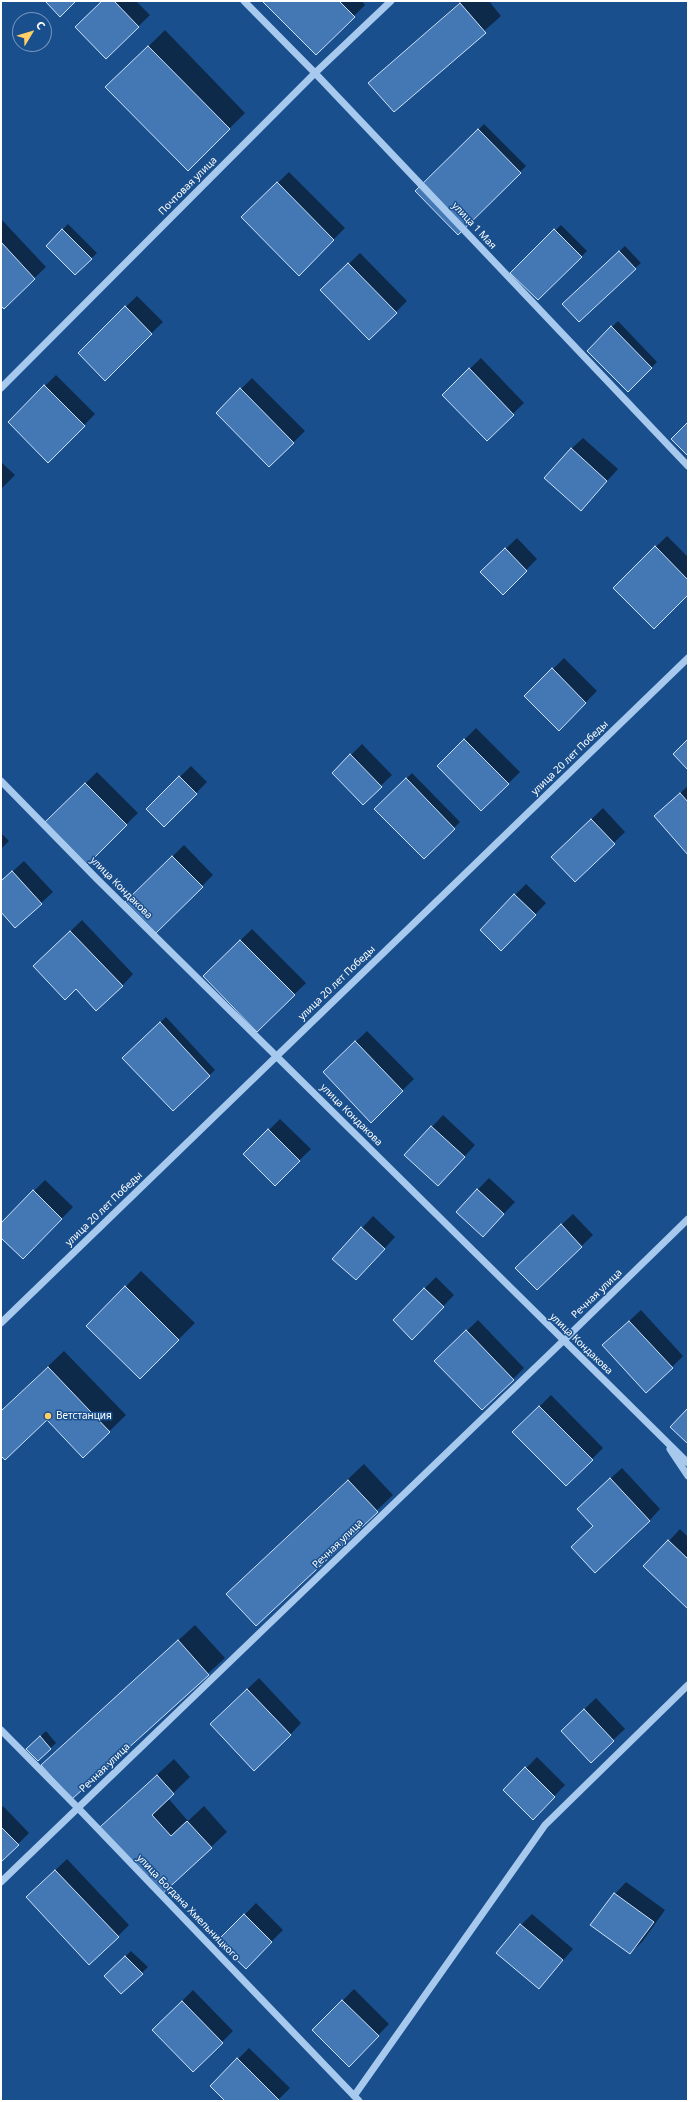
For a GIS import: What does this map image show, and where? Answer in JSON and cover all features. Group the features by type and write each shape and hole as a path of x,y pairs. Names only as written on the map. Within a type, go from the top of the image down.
{"street":[{"name":"улица 1 Мая","path":"244,1 315,72 688,466"},
{"name":"Почтовая улица","path":"1,388 315,72 391,1"},
{"name":"улица 20 лет Победы","path":"1,1323 688,658"},
{"name":"улица Кондакова","path":"1,781 97,879 277,1055 688,1463"},
{"name":"Речная улица","path":"1,1882 564,1341 688,1219"},
{"path":"660,1434 688,1476"},
{"path":"356,2099 545,1824 688,1685"},
{"name":"улица Богдана Хмельницкого","path":"1,1730 78,1808 356,2099"}],"building":[{"path":"45,1 76,1 60,17"},
{"path":"102,1 114,1 139,27 106,59 75,27"},
{"path":"262,1 339,1 355,17 316,55"},
{"path":"460,3 486,33 394,112 368,83"},
{"path":"148,46 230,129 188,171 105,87"},
{"path":"478,129 521,173 458,235 415,191"},
{"path":"277,182 334,240 299,276 241,217"},
{"path":"62,229 92,259 75,275 46,246"},
{"path":"554,229 582,257 538,300 510,273"},
{"path":"1,242 35,279 4,309 1,306"},
{"path":"619,251 636,269 579,322 562,304"},
{"path":"348,263 397,313 369,340 320,290"},
{"path":"125,306 152,334 105,381 78,353"},
{"path":"611,326 652,368 628,392 587,351"},
{"path":"469,368 514,415 487,441 442,395"},
{"path":"44,385 85,426 48,463 8,422"},
{"path":"240,388 294,443 269,467 216,413"},
{"path":"688,422 688,456 671,439"},
{"path":"571,448 607,481 581,511 544,478"},
{"path":"655,546 688,580 688,595 654,629 613,588"},
{"path":"505,548 527,571 503,595 480,572"},
{"path":"552,668 586,703 559,731 524,696"},
{"path":"464,739 509,784 481,811 437,766"},
{"path":"688,739 688,770 673,754"},
{"path":"350,754 382,787 363,805 332,773"},
{"path":"179,776 197,794 164,827 146,809"},
{"path":"406,778 455,829 424,859 374,809"},
{"path":"85,783 127,825 87,865 45,822"},
{"path":"680,793 688,802 688,855 654,816"},
{"path":"591,819 615,844 575,882 551,857"},
{"path":"172,856 203,887 156,933 125,902"},
{"path":"12,871 42,904 15,928 1,912 1,881"},
{"path":"514,894 536,915 501,951 480,930"},
{"path":"70,931 123,986 96,1011 76,989 65,1000 33,966"},
{"path":"240,940 295,995 257,1032 203,976"},
{"path":"160,1022 210,1076 173,1111 122,1058"},
{"path":"355,1041 403,1091 371,1123 323,1072"},
{"path":"431,1126 465,1157 438,1186 404,1155"},
{"path":"268,1129 300,1161 275,1186 243,1154"},
{"path":"477,1189 504,1214 483,1237 456,1212"},
{"path":"33,1190 62,1219 23,1259 1,1238 1,1223"},
{"path":"561,1224 582,1247 537,1290 515,1268"},
{"path":"361,1227 385,1249 356,1280 332,1259"},
{"path":"125,1286 179,1340 140,1379 86,1326"},
{"path":"424,1288 444,1307 412,1340 393,1320"},
{"path":"629,1321 673,1368 646,1393 602,1345"},
{"path":"466,1330 514,1380 482,1410 434,1361"},
{"name":"Ветстанция","path":"48,1367 110,1432 83,1458 47,1420 5,1460 1,1456 1,1411"},
{"path":"539,1406 593,1460 566,1486 512,1432"},
{"path":"688,1408 688,1444 670,1427"},
{"path":"610,1478 650,1521 595,1573 571,1547 593,1526 577,1509"},
{"path":"348,1480 378,1512 256,1626 226,1594"},
{"path":"668,1540 688,1559 688,1609 643,1566"},
{"path":"178,1640 209,1675 72,1799 41,1765"},
{"path":"247,1689 291,1735 254,1771 210,1724"},
{"path":"584,1709 614,1741 591,1763 561,1731"},
{"path":"40,1736 51,1749 38,1761 26,1749"},
{"path":"525,1767 555,1797 533,1820 503,1790"},
{"path":"157,1775 174,1794 152,1815 171,1836 187,1821 212,1848 162,1894 100,1827"},
{"path":"1,1827 19,1845 1,1862"},
{"path":"55,1870 119,1937 89,1965 26,1897"},
{"path":"614,1893 654,1922 630,1954 590,1925"},
{"path":"244,1914 272,1942 246,1969 217,1941"},
{"path":"520,1924 563,1960 539,1989 496,1953"},
{"path":"125,1956 143,1974 121,1994 104,1976"},
{"path":"342,2000 379,2036 349,2067 312,2030"},
{"path":"182,2001 223,2043 193,2072 152,2030"},
{"path":"237,2058 279,2100 278,2101 225,2101 210,2086"}],"place":[{"name":"Ветстанция","path":"48,1416"}]}
